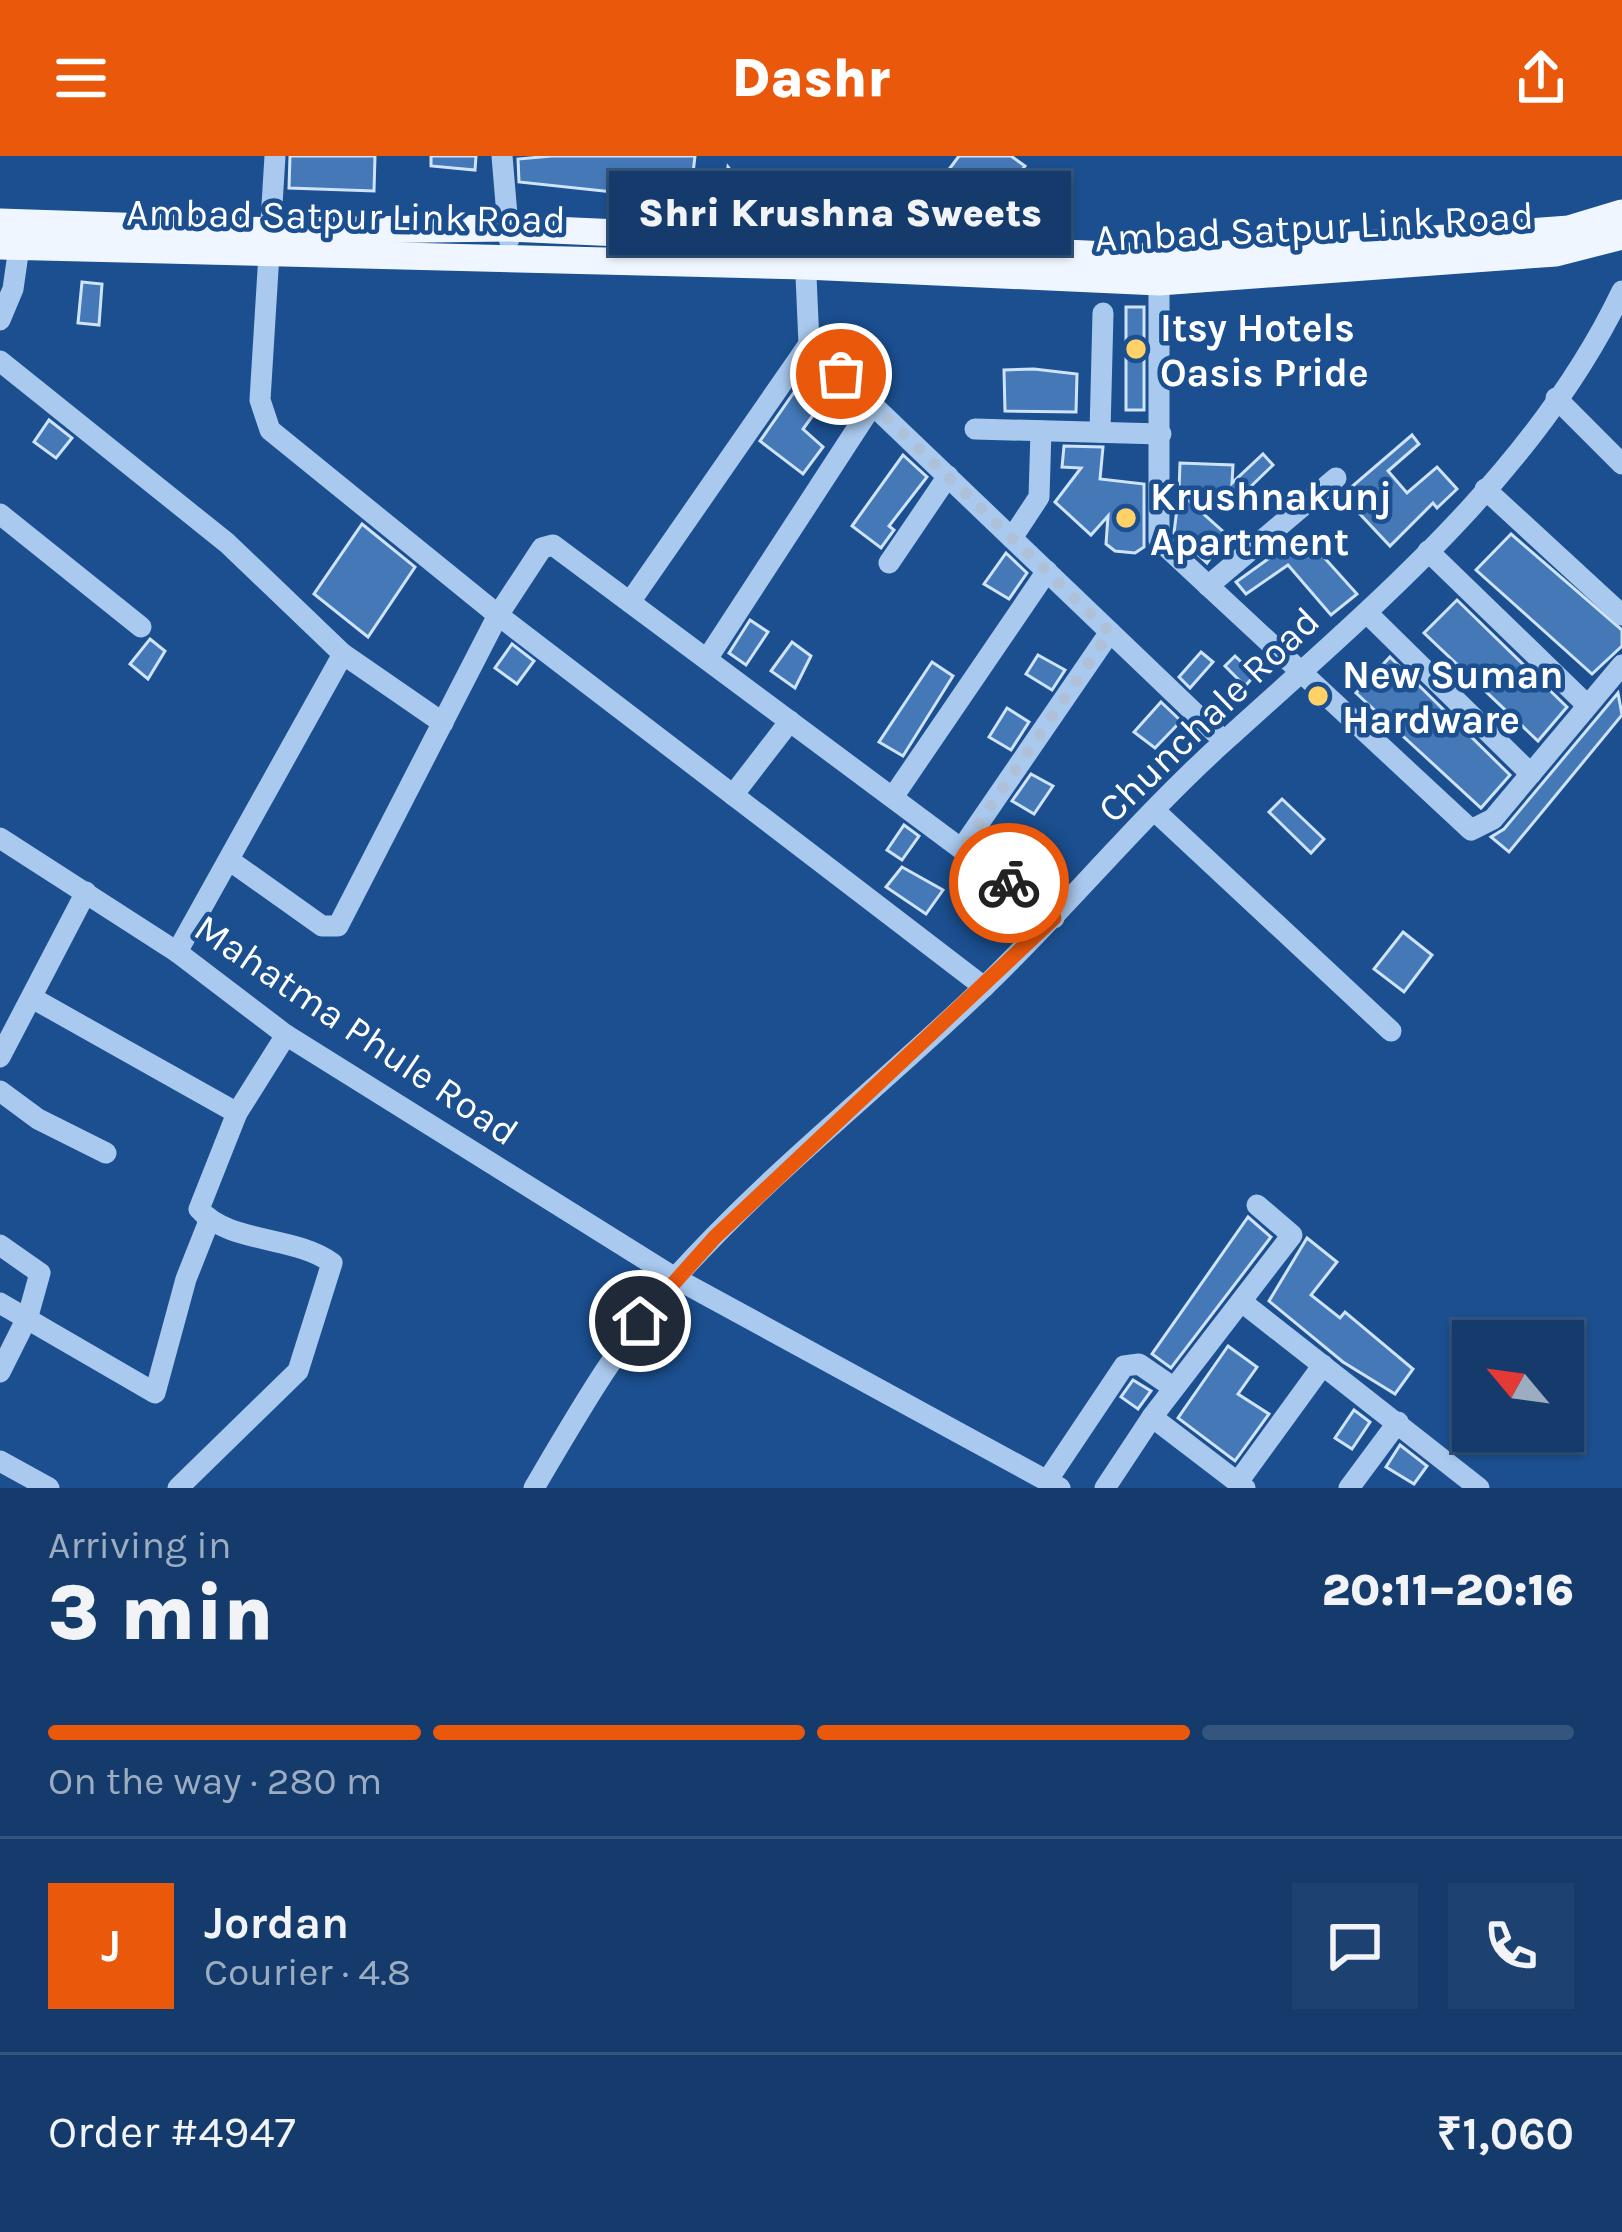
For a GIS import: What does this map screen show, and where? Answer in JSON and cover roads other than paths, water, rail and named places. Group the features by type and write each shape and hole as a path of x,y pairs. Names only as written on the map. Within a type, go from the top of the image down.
{"main road":[{"name":"Ambad Satpur Link Road","path":"10,234 511,258 1174,258 1570,229 1622,213"},
{"name":"Ambad Satpur Link Road","path":"272,243 508,228 1159,282 1556,253 1622,236"}],"street":[{"path":"275,156 260,400 265,422 498,615 984,987"},
{"path":"502,156 511,258"},
{"path":"0,320 10,234"},
{"path":"630,602 809,344 805,255"},
{"path":"1159,282 1159,540 1471,830 1493,819 1622,665"},
{"name":"Chunchale Road","path":"534,1488 620,1348 675,1278 984,987 1224,741 1302,674 1428,551 1485,489 1556,398 1622,292"},
{"path":"1100,432 1103,313"},
{"path":"809,344 1224,741"},
{"path":"0,362 227,543 343,654 443,723"},
{"path":"1556,398 1622,464"},
{"path":"707,658 873,404"},
{"path":"975,429 1161,434"},
{"path":"1012,538 1039,497 1041,431"},
{"path":"889,562 948,476"},
{"path":"1208,586 1336,478"},
{"path":"1485,489 1622,615"},
{"path":"0,514 141,627"},
{"path":"229,860 322,926 338,926 498,615 549,545 1054,918"},
{"path":"1428,551 1587,705"},
{"path":"893,796 1047,571"},
{"path":"1367,613 1531,774"},
{"path":"962,848 1110,632"},
{"path":"177,952 343,654"},
{"path":"733,795 790,721"},
{"path":"1155,811 1391,1031"},
{"name":"Mahatma Phule Road","path":"1,840 177,952 286,1035 675,1278 1053,1485"},
{"path":"0,1057 86,892"},
{"path":"34,999 237,1112"},
{"path":"178,1488 298,1371 332,1263 293,1243 209,1221 199,1210 237,1112 286,1035"},
{"path":"0,1091 38,1119 106,1154"},
{"path":"1106,1488 1152,1417 1292,1235 1257,1205"},
{"path":"0,1303 155,1394 186,1279 209,1221"},
{"path":"0,1245 40,1273 28,1316 0,1372"},
{"path":"1241,1302 1479,1488"},
{"path":"1053,1485 1124,1366 1139,1364 1174,1388"},
{"path":"1152,1417 1242,1485 1323,1365"},
{"path":"1349,1488 1398,1422"},
{"path":"0,1461 49,1488"}],"place":[{"name":"Itsy Hotels Oasis Pride","path":"1136,349"},
{"name":"Shri Krushna Sweets","path":"841,374"},
{"name":"Krushnakunj Apartment","path":"1126,518"},
{"name":"New Suman Hardware","path":"1318,696"}]}
